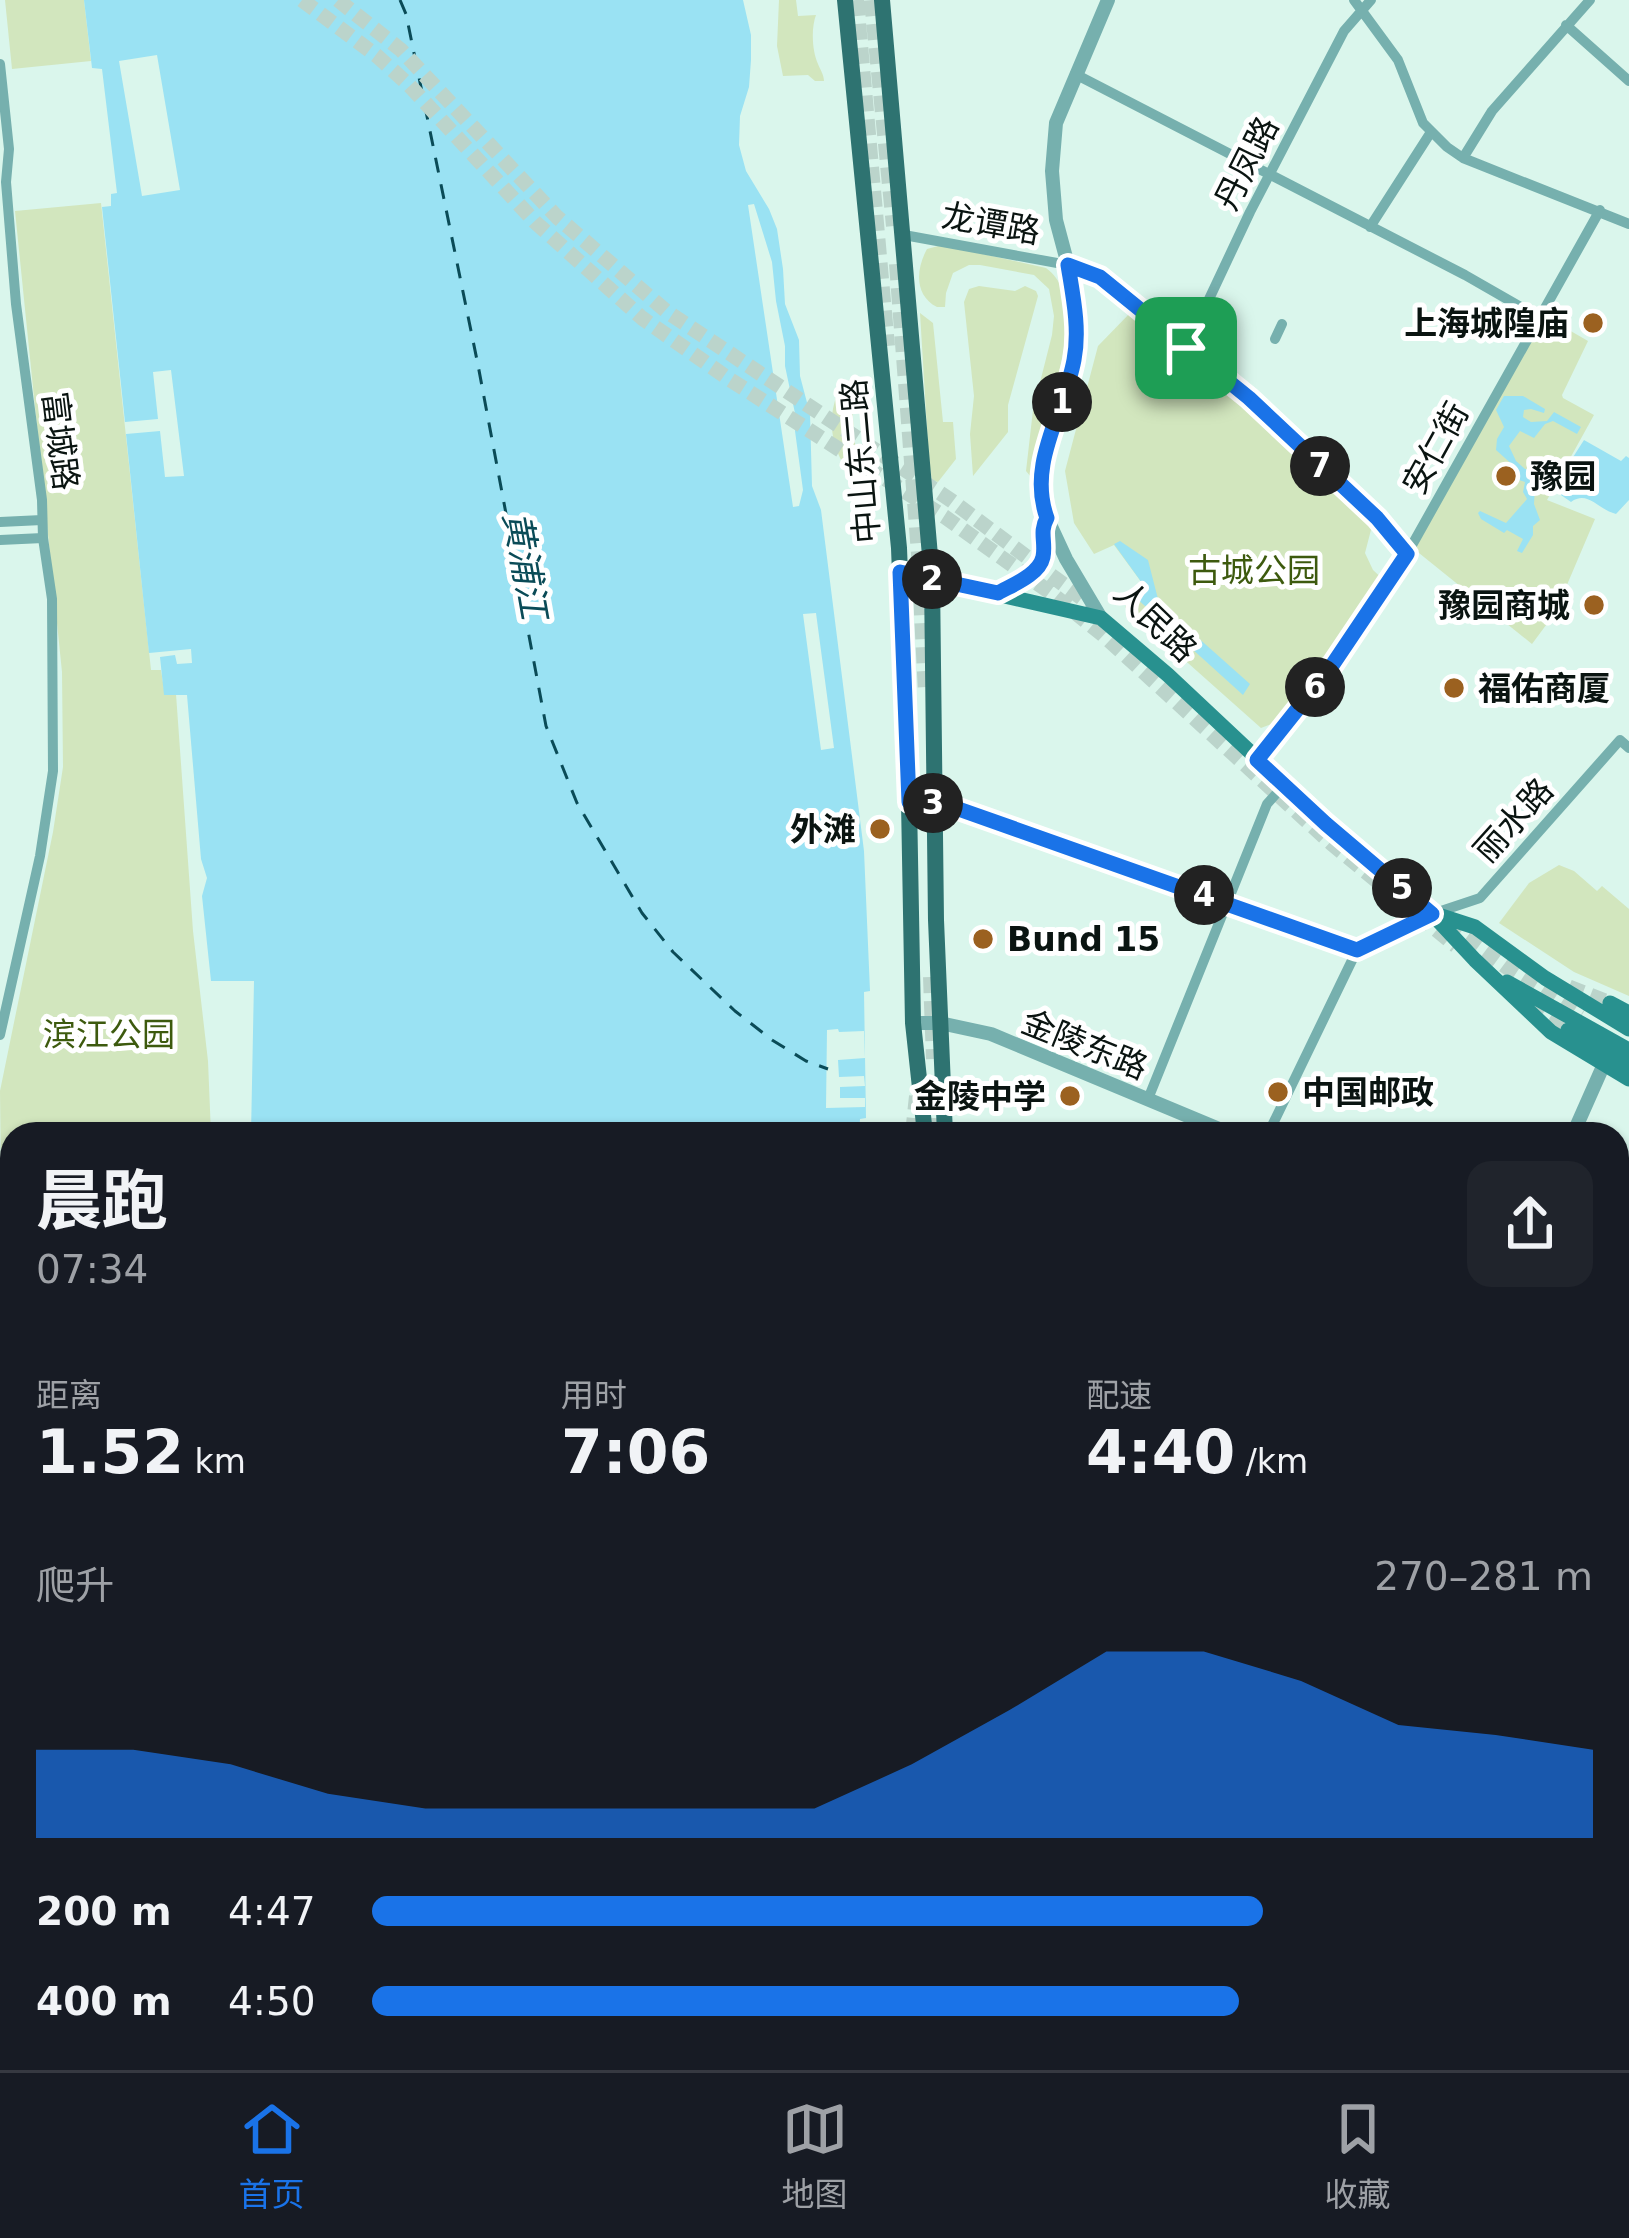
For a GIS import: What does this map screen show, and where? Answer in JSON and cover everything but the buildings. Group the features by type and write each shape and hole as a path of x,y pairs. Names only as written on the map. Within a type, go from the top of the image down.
{"main road":[{"name":"中山东二路","path":"845,0 900,572 913,1023 924,1122"},
{"name":"中山东二路","path":"883,0 932,578 936,920 944,1122"},
{"path":"998,593 1036,569 1043,557 1042,527 1047,518"},
{"path":"900,572 1101,618"},
{"name":"人民路","path":"1101,618 1432,914 1551,1032 1629,1079"},
{"name":"人民路","path":"1432,914 1474,927 1544,978 1629,1029"},
{"name":"人民路","path":"1475,960 1514,987 1629,1050"},
{"path":"1610,1003 1629,1013"},
{"path":"1568,1030 1629,1065"}],"street":[{"name":"人民路","path":"1101,618 1047,518 1041,476 1075,356 1076,311 1056,220 1052,171 1056,123 1108,0"},
{"path":"1463,158 1492,111 1590,0"},
{"path":"1362,3 1398,60 1431,132 1463,158 1629,224"},
{"name":"丹凤路","path":"1186,348 1362,3"},
{"path":"1566,25 1629,81"},
{"name":"富城路","path":"0,64 9,149 3,182 52,599 53,771 40,856 0,1035"},
{"path":"1075,74 1540,318"},
{"path":"1370,227 1431,132"},
{"name":"安仁街","path":"1257,760 1331,667 1407,554 1600,210"},
{"name":"龙谭路","path":"904,235 1068,265 1100,277 1249,398 1377,518 1407,554"},
{"path":"1275,338 1282,324"},
{"path":"0,522 43,520"},
{"path":"0,540 43,538"},
{"name":"丽水路","path":"1357,950 1432,914 1480,898 1625,744"},
{"path":"1148,1099 1268,804 1284,785"},
{"path":"909,802 936,803 1357,950 1274,1122"},
{"name":"金陵东路","path":"913,1023 991,1034 1203,1122"},
{"path":"1578,1122 1604,1064"}],"green space":[{"path":"5,0 84,0 91,61 12,69"},
{"path":"779,0 796,0 798,16 816,15 813,46 824,81 808,75 783,76 777,46"},
{"name":"滨江公园","path":"101,203 151,670 161,670 165,695 176,694 211,1122 0,1122 0,1091 63,767 62,672 15,211"},
{"path":"942,245 1046,268 1061,285 1067,308 1066,335 1037,473 1031,477 1026,471 1033,410 1054,316 1049,289 1034,275 969,265 953,273 945,307 937,307 924,296 919,273 927,249"},
{"path":"1025,286 1038,296 1008,405 1008,432 973,476 974,396 964,302 969,289 1015,291"},
{"name":"古城公园","path":"1131,312 1244,400 1372,526 1365,553 1373,570 1387,583 1290,717 1261,728 1125,607 1142,583 1114,545 1094,554 1074,523 1065,471 1098,346"},
{"path":"920,313 933,323 943,422 953,422 956,459 938,482 932,480 929,462"},
{"name":"豫园","path":"1543,315 1588,341 1562,395 1594,415 1547,500 1595,519 1555,613 1532,644 1414,549"},
{"path":"837,395 846,407 852,407 857,466 871,491 850,473 836,449 832,422"},
{"path":"1559,865 1597,891 1602,886 1629,909 1629,996 1574,972 1499,923 1529,883"}],"water":[{"name":"黄浦江","path":"84,0 743,0 751,60 739,145 746,171 777,229 785,304 799,340 800,376 810,414 812,486 821,510 864,851 870,991 864,992 866,1118 860,1122 251,1122 254,981 211,981 202,896 207,878 201,859 187,695 164,695 160,657 175,655 177,664 192,663 191,649 149,653 126,434 160,431 165,477 184,476 171,370 153,372 158,419 125,422 102,207 111,206 111,194 117,193 102,69 92,68"},
{"path":"1504,396 1523,396 1545,409 1544,413 1524,410 1523,417 1531,422 1547,421 1554,412 1581,427 1577,434 1553,421 1534,438 1520,431 1509,446 1525,469 1544,470 1554,479 1547,490 1535,487 1540,520 1522,553 1517,551 1523,539 1507,530 1504,533 1478,513 1506,523 1527,499 1525,482 1510,479 1515,467 1496,450 1504,427 1496,410"},
{"path":"1584,440 1621,461 1629,458 1629,500 1616,514 1588,499 1571,502 1561,495 1559,479"},
{"path":"1120,541 1148,560 1159,603 1250,684 1243,695 1180,638 1174,625 1164,623 1135,597 1142,583 1114,544"}],"pier":[{"path":"157,55 180,190 142,196 119,61"},
{"path":"754,204 772,262 796,418 803,490 799,506 793,507 748,205"},
{"path":"816,613 834,748 821,750 803,614"},
{"path":"827,1030 864,1031 865,1058 838,1060 839,1077 864,1076 865,1086 840,1087 840,1098 865,1098 865,1107 826,1108"}],"ferry route":[{"path":"400,0 478,365 546,726 577,803 642,913 673,952 772,1040 828,1069"}],"tunnel":[{"path":"302,0 409,85 535,222 642,318 945,517 1051,593 1332,844 1456,946"},
{"path":"338,0 401,50 557,217 666,311 952,501 1095,608"},
{"path":"856,0 887,346"},
{"path":"872,0 894,226"},
{"path":"897,264 926,693"},
{"path":"1448,924 1581,1016"},
{"path":"931,977 934,1059"},
{"path":"1569,987 1610,1003"},
{"path":"1530,1006 1568,1030"},
{"path":"934,1122 936,1084"},
{"path":"914,1122 917,1096"}],"place":[{"name":"上海城隍庙","path":"1593,323"},
{"name":"豫园","path":"1506,476"},
{"name":"豫园商城","path":"1594,605"},
{"name":"福佑商厦","path":"1454,688"},
{"name":"外滩","path":"880,829"},
{"name":"Bund 15","path":"983,939"},
{"name":"中国邮政","path":"1278,1092"},
{"name":"金陵中学","path":"1070,1096"}],"route":[{"path":"1068,265 1100,277 1186,348 1258,406 1377,518 1407,554 1331,667 1257,760 1432,914 1357,950 950,806 909,802 900,572 998,593 1036,569 1043,557 1042,527 1047,518 1041,476 1075,356 1076,311 1068,265"}]}
